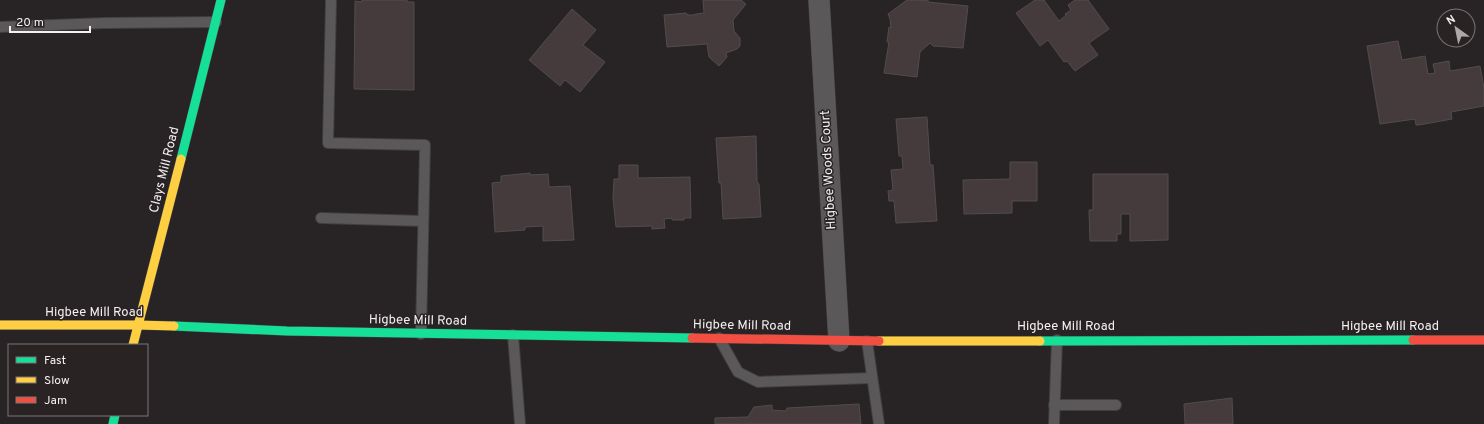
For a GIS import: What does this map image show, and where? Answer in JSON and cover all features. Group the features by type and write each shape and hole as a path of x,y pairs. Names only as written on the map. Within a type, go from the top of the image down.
{"street":[{"name":"Clays Mill Road","path":"133,344 216,22 220,0"},
{"name":"Higbee Woods Court","path":"819,0 839,341"},
{"name":"Higbee Mill Road","path":"0,325 138,325 287,331 839,341 1484,340"}],"lane":[{"path":"332,0 328,143 425,145 421,334"},
{"path":"0,27 105,23 216,22"},
{"path":"321,218 423,222"},
{"path":"513,335 520,424"},
{"path":"719,338 738,372 758,382 872,378"},
{"path":"1054,424 1057,340"},
{"path":"867,341 879,424"},
{"path":"1054,405 1116,405"}],"building":[{"path":"362,0 407,0 407,2 414,2 414,90 354,89 355,1 362,2"},
{"path":"703,0 741,0 746,4 733,20 734,31 740,38 740,46 737,49 726,53 727,57 719,66 709,57 707,44 667,47 664,15 686,13 688,15 693,15 704,13"},
{"path":"907,0 928,0 928,2 968,6 963,48 933,46 930,43 920,52 917,77 884,73 889,42 887,42 889,27 891,28 888,14"},
{"path":"1035,0 1044,0 1059,21 1071,10 1068,5 1075,0 1088,0 1109,29 1089,43 1098,55 1075,71 1067,61 1064,62 1048,40 1040,46 1016,13"},
{"path":"572,9 596,30 583,45 605,62 580,92 565,80 560,86 529,60"},
{"path":"1398,41 1402,60 1425,56 1428,74 1435,73 1433,64 1449,61 1450,71 1480,66 1484,88 1484,106 1451,112 1452,119 1419,125 1416,125 1415,119 1380,124 1367,46"},
{"path":"927,117 930,165 933,165 937,221 896,223 894,201 889,201 888,191 893,190 891,170 903,169 902,156 899,156 896,119"},
{"path":"756,136 757,182 759,184 761,217 723,219 716,138"},
{"path":"1010,162 1037,162 1037,201 1012,201 1012,213 964,214 963,180 1010,179"},
{"path":"619,165 638,165 638,178 690,177 691,218 684,218 684,220 672,220 672,218 664,219 665,228 652,229 652,226 616,227 613,198 614,179 619,179"},
{"path":"530,173 530,175 548,174 549,187 570,186 574,240 543,241 543,226 525,227 525,230 495,232 492,183 501,182 501,176"},
{"path":"1093,174 1168,174 1168,240 1130,241 1130,214 1121,214 1121,234 1117,234 1117,241 1090,241 1089,210 1093,210"},
{"path":"1232,398 1233,424 1185,424 1184,404"},
{"path":"859,404 861,424 715,424 715,418 748,417 754,407 772,405 772,410 786,411 787,408"}],"traffic: fast":[{"path":"181,159 221,0"},
{"path":"174,326 287,331 692,338"},
{"path":"1040,341 1413,340"},
{"path":"113,424 115,416"}],"traffic: slow":[{"path":"133,344 181,159"},
{"path":"0,325 174,326"},
{"path":"879,341 1040,341"}],"traffic: jam":[{"path":"692,338 879,341"},
{"path":"1413,340 1484,340"}]}
